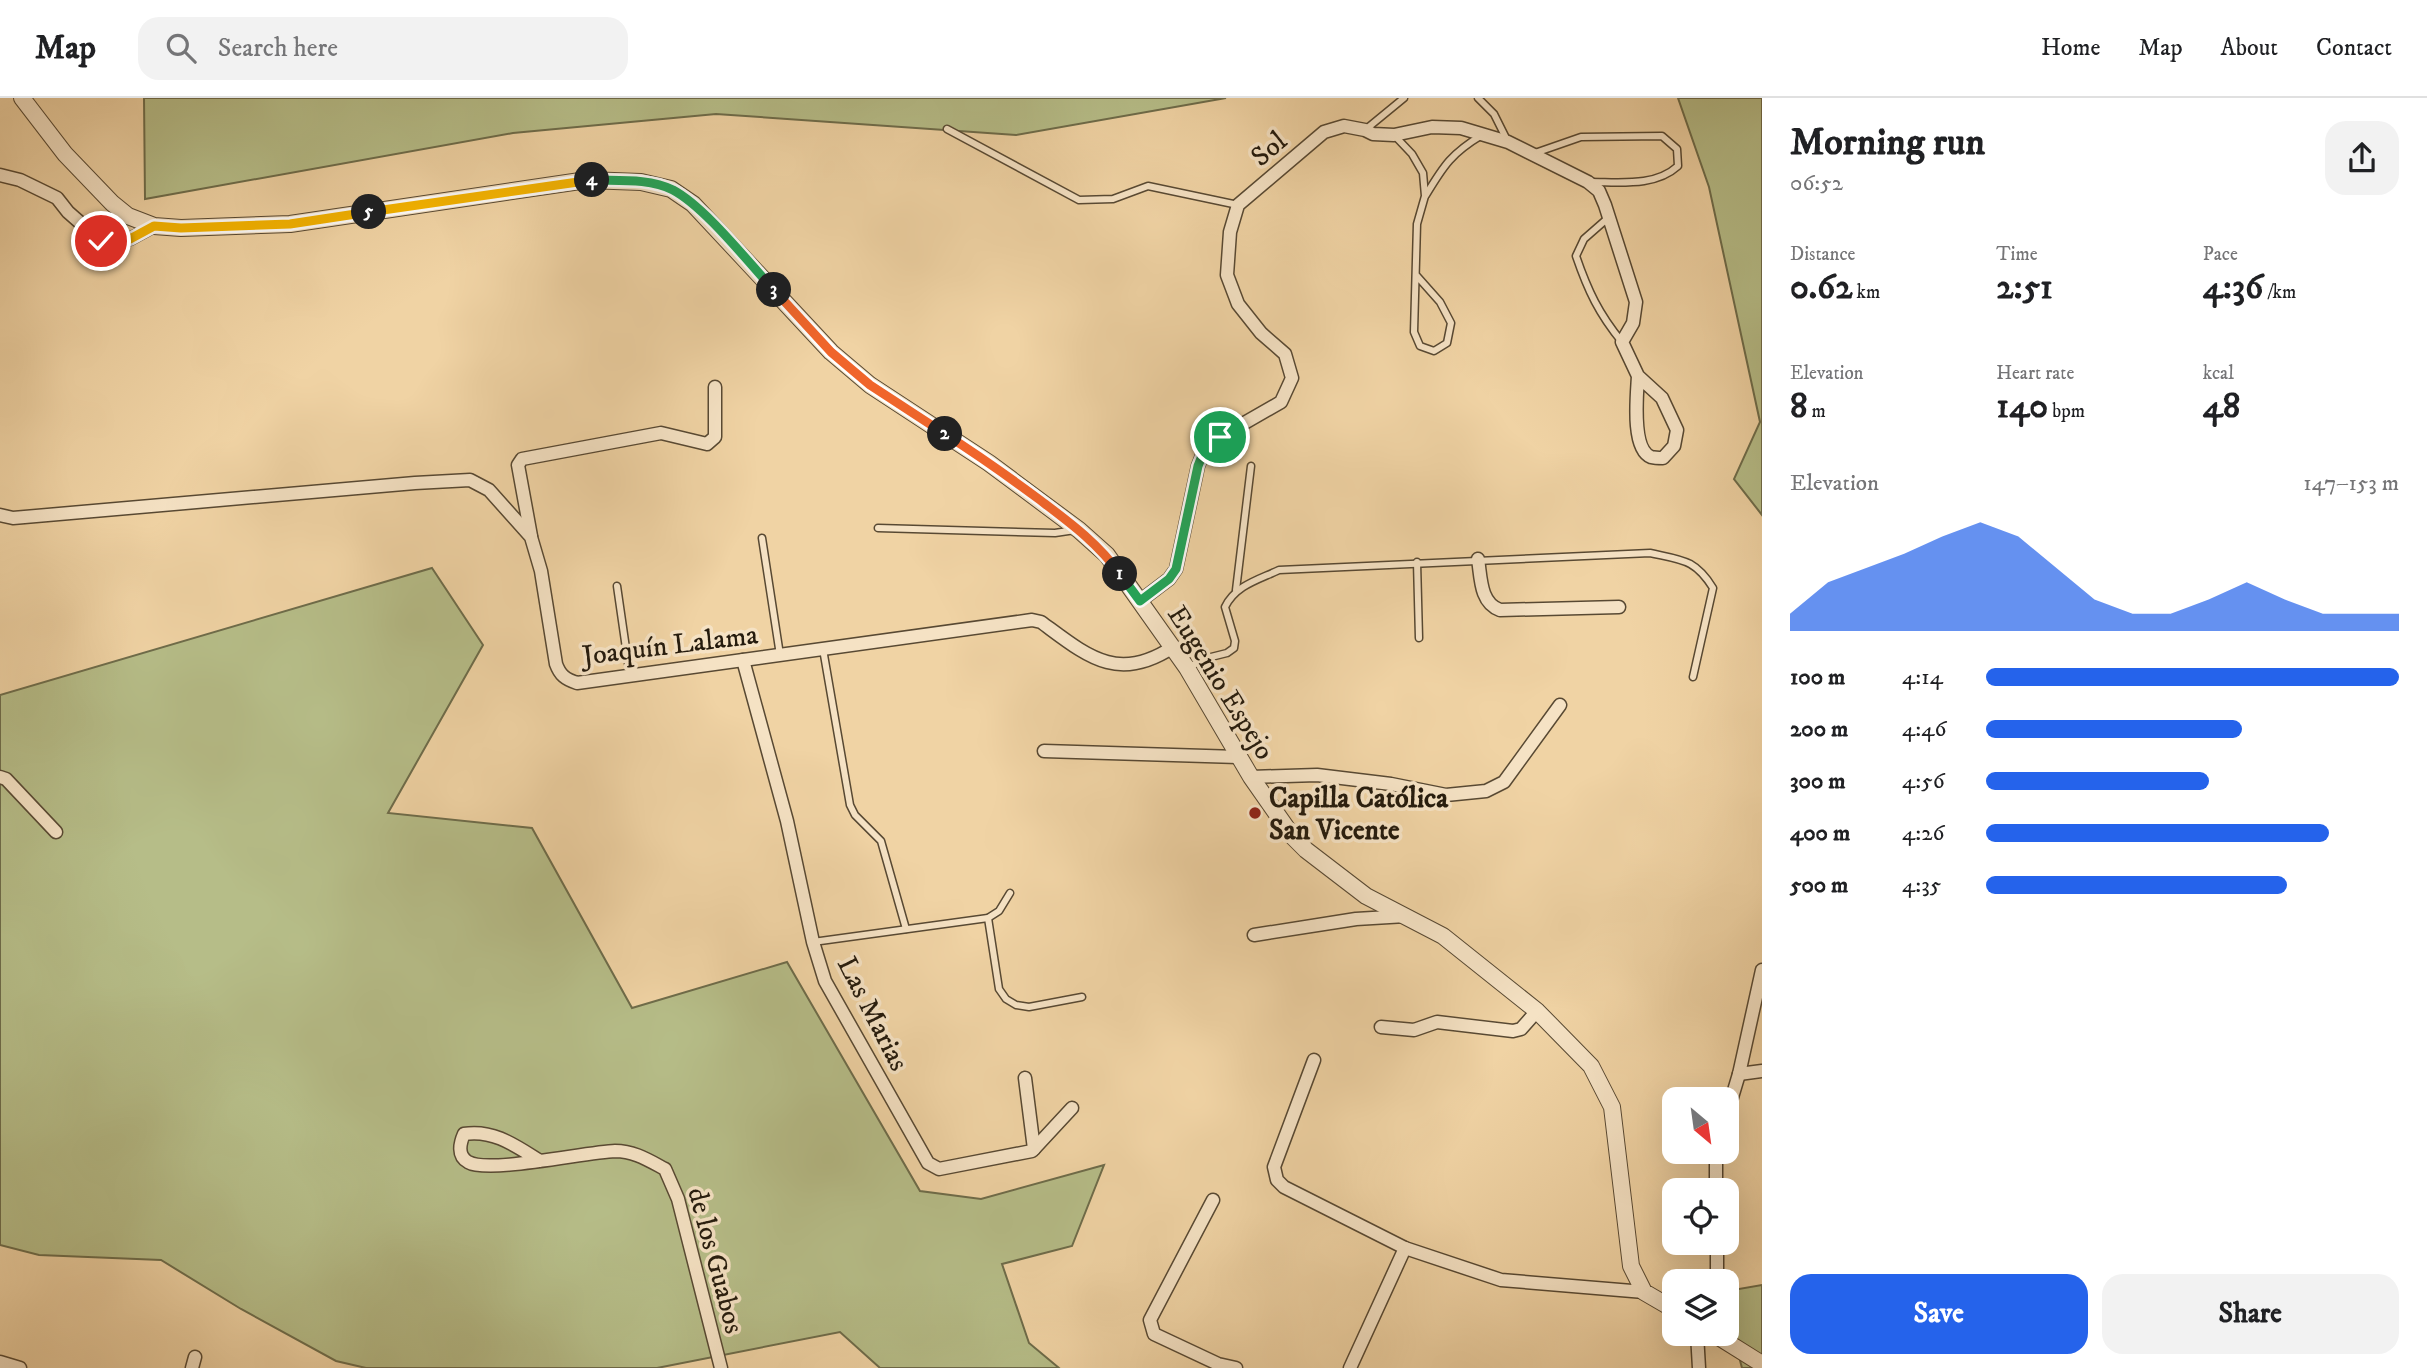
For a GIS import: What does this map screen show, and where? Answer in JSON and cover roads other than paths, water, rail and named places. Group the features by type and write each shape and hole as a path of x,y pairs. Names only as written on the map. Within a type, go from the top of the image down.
{"street":[{"name":"Eugenio Espejo","path":"22,98 65,153 112,204 128,216 154,226 181,228 290,224 587,180 641,181 671,189 693,204 831,352 870,385 989,463 1079,530 1107,555 1187,668 1251,777 1293,837 1306,850 1366,896 1443,936 1537,1010 1591,1066 1612,1107 1630,1266 1644,1292"},
{"name":"Sol","path":"1140,601 1169,579 1176,569 1198,466 1204,451 1220,437 1281,402 1292,378 1285,354 1261,333 1238,304 1227,275 1230,232 1238,205 1324,132 1345,126 1373,134 1394,135 1432,128 1461,128 1508,142 1588,182"},
{"path":"0,175 20,180 57,198 68,212 101,241 130,239 154,226"},
{"path":"1588,182 1599,191 1636,302 1633,323 1622,342 1638,376 1662,398 1677,430 1674,446 1663,458 1650,457 1641,447 1636,401 1638,376"},
{"path":"531,537 518,464 523,459 662,433 707,444 715,438 715,387"},
{"name":"Joaquín Lalama","path":"0,515 13,518 470,480 489,490 531,537 541,572 556,664 559,673 567,680 577,683 1032,620 1041,622 1088,657 1101,661 1118,664 1144,662 1173,648"},
{"path":"1478,559 1487,602 1500,610 1619,607"},
{"name":"Las Marias","path":"743,660 787,821 813,942 825,981 928,1163 939,1169 1030,1152 1034,1149"},
{"path":"1251,777 1317,775 1391,783 1446,795 1486,791 1504,782 1560,705"},
{"path":"1044,751 1238,757"},
{"path":"0,777 6,779 56,832"},
{"path":"1254,935 1356,919 1406,916"},
{"path":"1735,1087 1762,970"},
{"path":"1381,1027 1414,1030 1437,1022 1513,1031 1521,1029 1537,1010"},
{"path":"1314,1060 1274,1167 1277,1180 1284,1187 1405,1248 1501,1280 1644,1292 1662,1302"},
{"path":"1739,1074 1762,1071"},
{"path":"1025,1078 1034,1149"},
{"path":"1034,1149 1072,1108"},
{"name":"de los Guabos","path":"540,1161 498,1136 464,1133 460,1144 461,1155 468,1162 484,1167 540,1161 614,1152 633,1153 665,1169 678,1199 721,1368"},
{"path":"1213,1200 1150,1320 1150,1327 1154,1334 1218,1364 1236,1368"},
{"path":"1350,1368 1405,1248"},
{"path":"1698,1346 1699,1368"},
{"path":"1735,1346 1762,1364"},
{"path":"0,1362 20,1368"}],"lane":[{"path":"1365,130 1404,98"},
{"path":"1478,98 1494,114 1508,142"},
{"path":"947,130 1079,200 1114,200 1148,186 1238,205"},
{"path":"1416,275 1440,302 1451,323 1447,343 1434,351 1420,346 1414,332 1417,224 1425,196 1446,162 1482,134"},
{"path":"1394,135 1412,155 1423,173 1425,196"},
{"path":"1534,154 1581,137 1662,136 1677,149 1678,166 1668,175 1640,182 1588,182"},
{"path":"1608,218 1584,239 1576,257 1590,294 1604,320 1622,342"},
{"path":"1187,668 1234,648 1235,641 1225,607 1236,590 1251,466"},
{"path":"878,528 1055,533 1079,530"},
{"path":"762,538 780,655"},
{"path":"1236,590 1279,570 1478,559 1650,554 1685,561 1702,570 1713,588 1693,677"},
{"path":"1417,562 1419,638"},
{"path":"617,586 630,676"},
{"path":"823,649 850,805 863,825 881,841 906,929"},
{"path":"813,942 988,918 999,911 1010,893"},
{"path":"988,918 999,989 1006,999 1016,1005 1029,1007 1082,996"}],"place":[{"name":"Capilla Católica San Vicente","path":"1255,813"}]}
